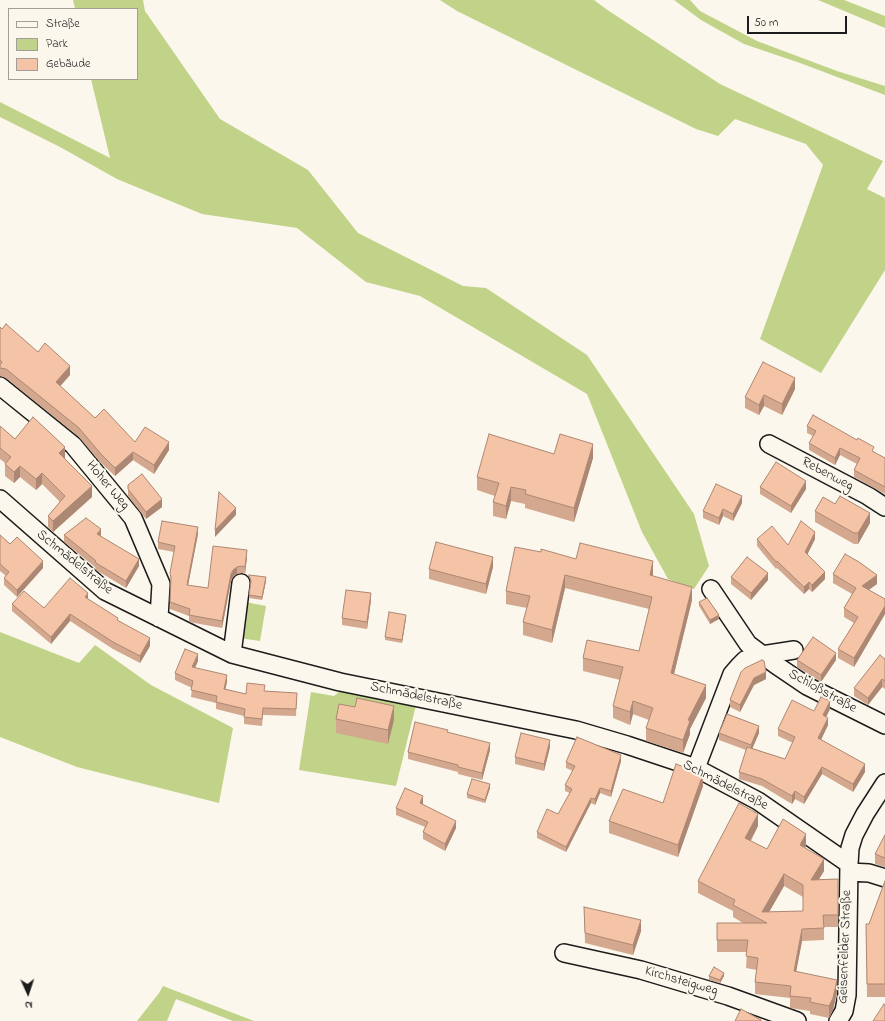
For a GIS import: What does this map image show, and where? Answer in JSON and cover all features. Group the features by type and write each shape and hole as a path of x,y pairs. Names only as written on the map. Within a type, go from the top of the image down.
{"street":[{"name":"Hoher Weg","path":"0,386 73,445 133,518 161,584 159,618"},
{"name":"Rebenweg","path":"769,444 868,496 885,507"},
{"name":"Schmädelstraße","path":"0,499 105,591 232,654 340,682 576,730 696,768 758,801 849,868"},
{"path":"232,654 241,583"},
{"name":"Schloßstraße","path":"711,589 748,644 807,686 885,726"},
{"name":"Schloßstraße","path":"696,768 732,674 745,660 762,655 794,650"},
{"name":"Geisenfelder Straße","path":"838,1021 844,1011 847,995 850,848 854,835 865,814 885,783"},
{"path":"849,868 885,878"},
{"name":"Kirchsteigweg","path":"564,953 655,975 728,996 797,1021"}],"green space":[{"path":"73,0 143,0 145,11 220,119 308,170 358,233 463,286 486,288 587,355 694,514 709,566 694,589 668,579 642,532 587,394 420,296 366,282 297,228 202,214 117,179 60,147 0,117 0,102 110,158 91,80 138,80 138,8 75,8"},
{"path":"440,0 594,0 720,84 883,161 867,189 885,198 885,270 821,373 760,339 823,165 806,144 735,119 718,136 696,129 457,11"},
{"path":"674,0 690,0 700,11 757,41 837,71 885,86 885,95 744,44 701,20"},
{"path":"818,0 844,0 885,16 885,28"},
{"path":"245,602 266,606 260,641 239,638"},
{"path":"0,632 79,663 95,645 151,685 233,728 219,803 77,767 0,737"},
{"path":"346,686 417,701 396,786 299,770 311,692 334,696"},
{"path":"163,986 254,1021 233,1021 176,999 167,1021 137,1021"}],"building":[{"path":"6,324 38,352 45,343 70,366 56,382 95,418 104,409 135,442 145,427 169,442 154,465 133,452 115,468 79,428 6,369 0,368 2,362 0,360 0,327 2,329"},
{"path":"763,362 795,378 782,404 764,395 759,405 745,397"},
{"path":"813,415 857,440 858,438 874,447 872,451 885,458 885,487 854,470 860,458 840,448 835,458 809,443 816,431 807,426"},
{"path":"33,417 65,447 59,453 92,486 53,521 48,516 65,496 42,473 36,479 20,466 14,472 5,464 11,457 0,448 0,426 15,439"},
{"path":"489,434 554,454 560,434 593,444 574,508 525,494 526,490 511,487 506,506 493,502 499,483 477,477"},
{"path":"776,462 806,481 791,506 760,487"},
{"path":"142,474 162,499 146,512 128,489 128,485"},
{"path":"716,484 742,496 733,514 723,509 719,518 703,511"},
{"path":"219,492 236,508 215,530"},
{"path":"840,496 870,513 858,533 854,533 815,511 823,497 835,504"},
{"path":"86,518 101,529 97,534 139,559 126,581 96,563 95,560 64,535"},
{"path":"162,521 198,527 187,585 208,588 213,546 247,550 245,567 237,567 231,574 222,621 189,615 190,609 170,602 170,573 175,546 158,542"},
{"path":"801,521 815,532 805,552 825,572 812,585 809,582 804,587 777,561 776,562 757,539 772,526 788,545"},
{"path":"0,535 10,544 17,537 43,561 17,590 4,578 9,572 0,564"},
{"path":"436,542 493,557 486,584 429,569"},
{"path":"580,543 653,561 650,575 692,587 671,673 706,685 688,720 690,721 683,740 646,728 653,708 633,701 630,712 613,706 623,667 583,658 587,640 639,651 652,597 565,575 552,630 523,622 530,596 506,591 515,547 541,552 541,549 576,559"},
{"path":"845,554 877,575 862,586 885,599 885,606 854,658 838,649 858,617 844,608 856,588 833,574"},
{"path":"747,557 768,573 751,593 731,577"},
{"path":"249,575 266,577 262,597 249,595 251,581"},
{"path":"70,578 88,593 85,597 118,618 117,620 150,638 140,656 113,642 70,614 51,637 12,604 24,591 44,608"},
{"path":"346,590 371,593 367,622 342,618"},
{"path":"707,598 719,615 710,620 699,602"},
{"path":"389,612 406,615 402,640 385,637"},
{"path":"813,637 836,653 821,675 797,660"},
{"path":"185,649 198,654 192,667 227,675 224,689 246,694 247,683 265,685 264,691 297,693 296,709 263,708 262,719 244,717 245,709 216,702 217,696 191,690 193,681 175,673"},
{"path":"880,655 885,659 885,681 882,679 868,698 854,688"},
{"path":"762,660 764,661 766,672 754,678 740,705 730,700 741,672 745,668"},
{"path":"821,697 830,701 823,715 828,718 818,738 865,764 853,784 822,767 804,797 795,791 792,796 762,779 739,772 747,747 785,759 795,737 778,729 792,700 814,711"},
{"path":"357,698 394,706 388,730 336,719 339,704 355,707"},
{"path":"727,714 759,726 751,745 719,733"},
{"path":"415,722 490,743 482,773 408,752"},
{"path":"521,733 550,740 544,764 515,757"},
{"path":"577,737 621,755 611,791 600,788 595,799 591,798 566,847 537,832 547,809 558,814 572,789 565,785 575,766 566,762"},
{"path":"676,764 703,774 678,845 609,821 623,789 663,803"},
{"path":"472,779 490,784 485,800 467,794"},
{"path":"405,788 423,796 420,803 456,821 445,844 423,832 428,822 396,808"},
{"path":"739,803 758,814 745,838 767,849 783,819 806,834 800,845 824,859 811,880 838,879 838,915 823,915 824,928 802,929 794,971 837,980 833,998 829,1006 810,1002 811,998 790,996 791,986 755,982 758,958 746,956 748,940 717,940 717,923 767,923 733,905 735,900 698,881","holes":["784,874 803,885 803,911 762,912"]},
{"path":"885,835 885,858 875,854"},
{"path":"885,881 885,984 867,984 866,924 869,924"},
{"path":"584,907 641,920 633,945 585,933"},
{"path":"714,967 724,973 720,980 709,976"},
{"path":"884,1004 885,1021 873,1021"},
{"path":"741,1009 761,1020 761,1021 735,1021"}]}
